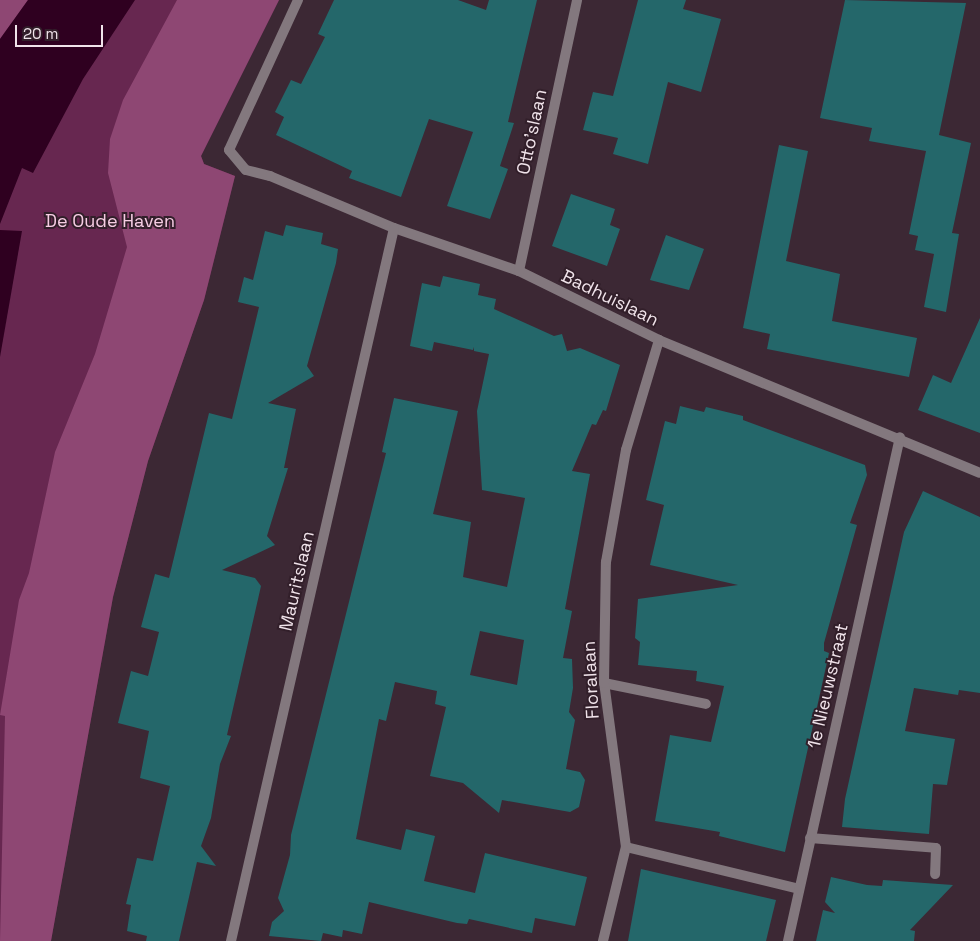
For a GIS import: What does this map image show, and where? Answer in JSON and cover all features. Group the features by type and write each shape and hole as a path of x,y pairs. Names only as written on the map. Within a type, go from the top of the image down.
{"street":[{"name":"Badhuislaan","path":"298,0 229,150 246,170 270,176 394,228 519,271 660,340 900,438 980,473"},
{"name":"Otto'slaan","path":"519,271 576,0"},
{"name":"Mauritslaan","path":"232,941 394,228"},
{"name":"Floralaan","path":"626,847 604,684 606,562 626,450 660,340"},
{"name":"1e Nieuwstraat","path":"788,941 900,438"},
{"path":"604,684 706,704"},
{"path":"810,838 936,848 935,874"},
{"path":"603,941 626,847 799,889"}],"green space":[{"name":"De Oude Haven","path":"0,0 279,0 201,156 204,164 235,176 204,300 148,461 113,597 51,941 0,941"}],"shaded area":[{"path":"0,0 28,0 0,39"},
{"path":"28,0 135,0 83,79 33,173 22,168 0,224 0,39"},
{"path":"177,0 279,0 201,156 204,164 235,176 204,300 148,461 113,597 51,941 0,941 5,716 0,715 19,600 29,573 55,452 95,354 127,247 108,173 110,139 123,100"},
{"path":"0,230 22,231 0,357"}],"building":[{"path":"334,0 458,0 486,10 489,0 537,0 508,122 514,123 500,166 508,169 490,219 447,206 473,132 429,119 401,197 349,178 352,171 276,135 284,117 275,112 291,80 301,84 325,37 318,34"},
{"path":"638,0 686,0 683,9 721,19 701,92 668,82 648,164 613,154 618,138 583,130 593,92 613,96"},
{"path":"845,0 966,3 939,135 971,143 952,233 959,234 946,312 924,307 934,254 915,250 918,236 909,234 926,151 869,141 872,128 820,118"},
{"path":"779,145 808,151 786,261 840,274 832,321 917,338 909,377 767,349 770,334 743,328"},
{"path":"571,194 615,209 610,225 620,229 607,266 552,246"},
{"path":"286,225 323,233 321,244 338,249 336,263 307,366 314,376 268,403 296,409 284,468 288,468 267,536 275,545 222,570 255,578 261,586 227,735 231,736 220,764 211,818 201,846 216,866 197,862 179,941 146,941 147,936 127,931 131,905 126,904 137,858 153,861 170,786 140,778 149,731 118,723 131,671 148,676 159,632 141,627 155,574 169,578 209,413 232,419 259,307 238,302 244,277 253,280 265,231 283,236"},
{"path":"666,235 704,249 689,290 650,280"},
{"path":"443,276 480,284 478,295 496,299 494,309 554,336 562,334 567,351 580,348 620,365 606,411 603,410 596,425 592,424 572,471 590,474 565,609 572,611 563,658 572,659 573,688 569,712 575,720 566,769 580,772 585,780 579,807 570,812 502,800 499,813 463,783 430,776 446,707 435,704 437,691 395,682 386,721 379,719 356,839 401,850 406,829 435,836 424,881 475,893 485,853 587,877 575,926 535,918 532,933 469,919 467,924 457,923 369,902 362,934 343,930 342,937 323,933 321,941 269,936 272,922 284,911 278,898 290,855 291,835 386,453 382,452 394,398 458,411 433,514 471,522 463,577 507,587 525,498 482,490 477,411 489,354 474,351 474,347 473,350 434,342 432,351 410,346 422,283 440,287","holes":["480,631 524,640 517,685 470,675"]},
{"path":"980,318 980,433 918,410 933,375 951,383"},
{"path":"680,406 704,412 706,407 743,416 743,420 865,465 867,475 850,523 857,525 824,643 824,651 829,653 785,852 719,836 720,832 655,821 670,735 711,742 724,686 696,681 697,671 638,665 640,642 635,638 638,599 738,585 650,565 664,505 646,500 665,421 676,424"},
{"path":"923,491 980,517 980,693 959,690 958,695 914,688 905,731 955,739 947,785 933,784 929,834 842,827 845,799 904,532"},
{"path":"641,869 776,900 766,941 628,941"},
{"path":"831,877 867,885 882,886 883,880 953,885 910,930 915,931 914,941 816,941 823,910 835,913 825,902"}]}
